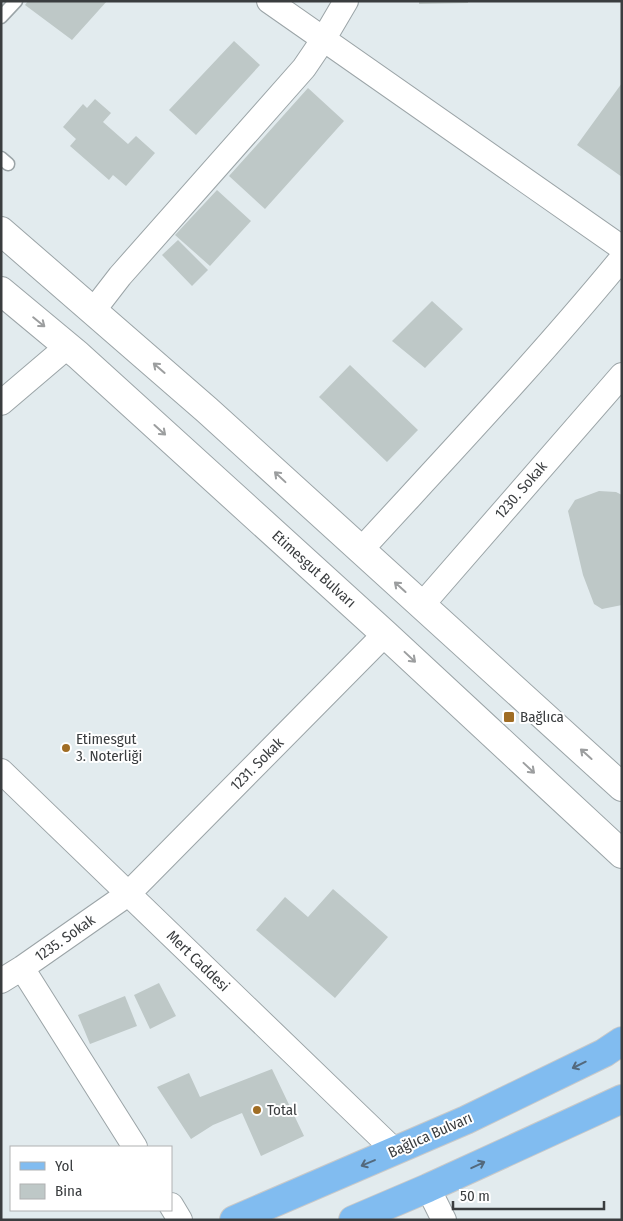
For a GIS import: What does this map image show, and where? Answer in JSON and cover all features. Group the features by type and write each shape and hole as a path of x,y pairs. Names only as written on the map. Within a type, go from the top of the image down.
{"main road":[{"path":"1,231 207,410 622,787"},
{"name":"Etimesgut Bulvarı","path":"1,291 68,346 385,634 622,854"},
{"name":"Bağlıca Bulvarı","path":"234,1220 466,1120 616,1044"},
{"path":"353,1220 428,1188 622,1099"}],"street":[{"path":"269,1 622,248"},
{"path":"93,311 126,269 304,68 346,1"},
{"path":"360,551 530,366 622,258"},
{"path":"1,403 68,346"},
{"name":"1230. Sokak","path":"421,606 622,375"},
{"name":"1231. Sokak","path":"128,894 385,634"},
{"name":"Mert Caddesi","path":"1,771 395,1151"},
{"name":"1235. Sokak","path":"1,981 128,894"},
{"path":"22,968 134,1146"},
{"path":"428,1188 444,1220"},
{"path":"172,1207 180,1220"}],"lane":[{"path":"1,18 16,1"}],"building":[{"path":"28,1 107,1 72,40 25,5"},
{"path":"419,1 468,1 468,3 419,4"},
{"path":"234,41 260,65 196,135 169,110"},
{"path":"622,83 622,177 577,145"},
{"path":"308,88 344,121 265,209 229,176"},
{"path":"95,99 111,113 103,122 128,144 136,136 155,153 126,186 113,175 109,180 70,146 76,139 63,127 83,104 87,108"},
{"path":"217,190 251,221 210,266 175,235"},
{"path":"178,240 208,270 192,286 162,255"},
{"path":"432,301 463,329 425,368 392,341"},
{"path":"350,365 418,430 387,462 319,397"},
{"path":"599,491 616,492 622,495 622,605 602,609 594,604 583,575 568,511 575,500"},
{"path":"333,889 388,937 335,998 256,930 285,897 308,917"},
{"path":"159,983 176,1016 150,1029 134,995"},
{"path":"125,996 137,1026 90,1044 78,1015"},
{"path":"272,1069 304,1136 261,1156 242,1113 213,1125 191,1139 157,1087 189,1073 200,1097"}],"place":[{"name":"Bağlıca","path":"509,717"},
{"name":"Etimesgut 3. Noterliği","path":"66,748"},
{"name":"Total","path":"257,1110"}]}
